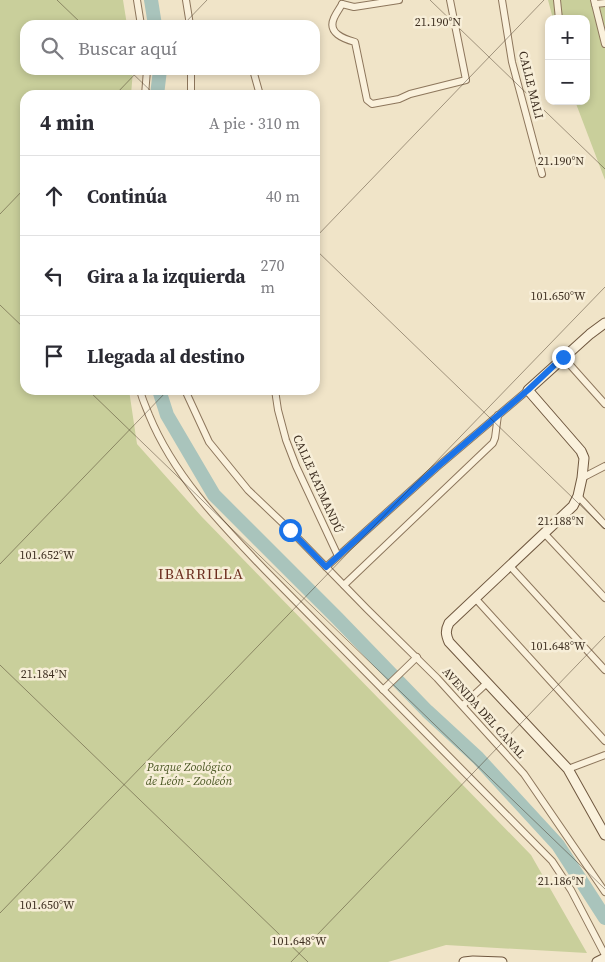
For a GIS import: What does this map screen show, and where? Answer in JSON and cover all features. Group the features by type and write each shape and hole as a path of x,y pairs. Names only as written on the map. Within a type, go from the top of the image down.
{"street":[{"path":"137,0 141,20"},
{"path":"186,0 189,20"},
{"path":"398,0 354,7 342,2 333,19 334,31 344,39 356,42 368,100 372,104 399,99 410,94 466,80 450,0"},
{"name":"CALLE MALI","path":"502,0 512,62 542,174"},
{"path":"557,0 558,15"},
{"path":"605,3 594,2 605,44"},
{"path":"145,90 147,75"},
{"path":"190,75 191,90"},
{"path":"254,75 259,90"},
{"path":"326,567 563,357 604,326"},
{"path":"563,357 605,404"},
{"path":"528,390 581,451 584,458 578,496 573,506 449,624 446,629 446,636 449,642 568,768 604,829"},
{"path":"142,395 155,430 171,460 196,495 221,524 385,687 552,861 571,890 605,956 597,962"},
{"name":"AVENIDA DEL CANAL","path":"187,395 209,442 248,490 462,704 524,774 605,892"},
{"name":"CALLE KATMANDÚ","path":"276,395 286,440 296,466 338,556"},
{"path":"344,585 493,443 498,416"},
{"path":"582,478 605,466"},
{"path":"578,496 605,525"},
{"path":"544,533 605,598"},
{"path":"509,565 605,670"},
{"path":"475,598 605,741"},
{"path":"385,687 417,657"},
{"path":"462,704 487,683"},
{"path":"568,768 605,755"},
{"path":"470,962 502,962"}],"green space":[{"name":"Parque Zoológico de León - Zooleón","path":"0,0 123,0 126,20 20,20 20,75 133,75 131,90 20,90 20,395 130,395 137,444 202,517 531,855 587,953 446,945 388,962 0,962"},
{"path":"548,0 605,0 605,180 577,105 590,105 590,15 552,15"}],"waterway":[{"path":"151,0 154,20"},
{"path":"158,90 159,75"},
{"path":"161,395 167,415 214,495 427,711 478,758 558,845 605,918"}],"district":[{"name":"IBARRILLA","path":"201,573"}],"route":[{"path":"290,530 326,567 563,357"}]}
